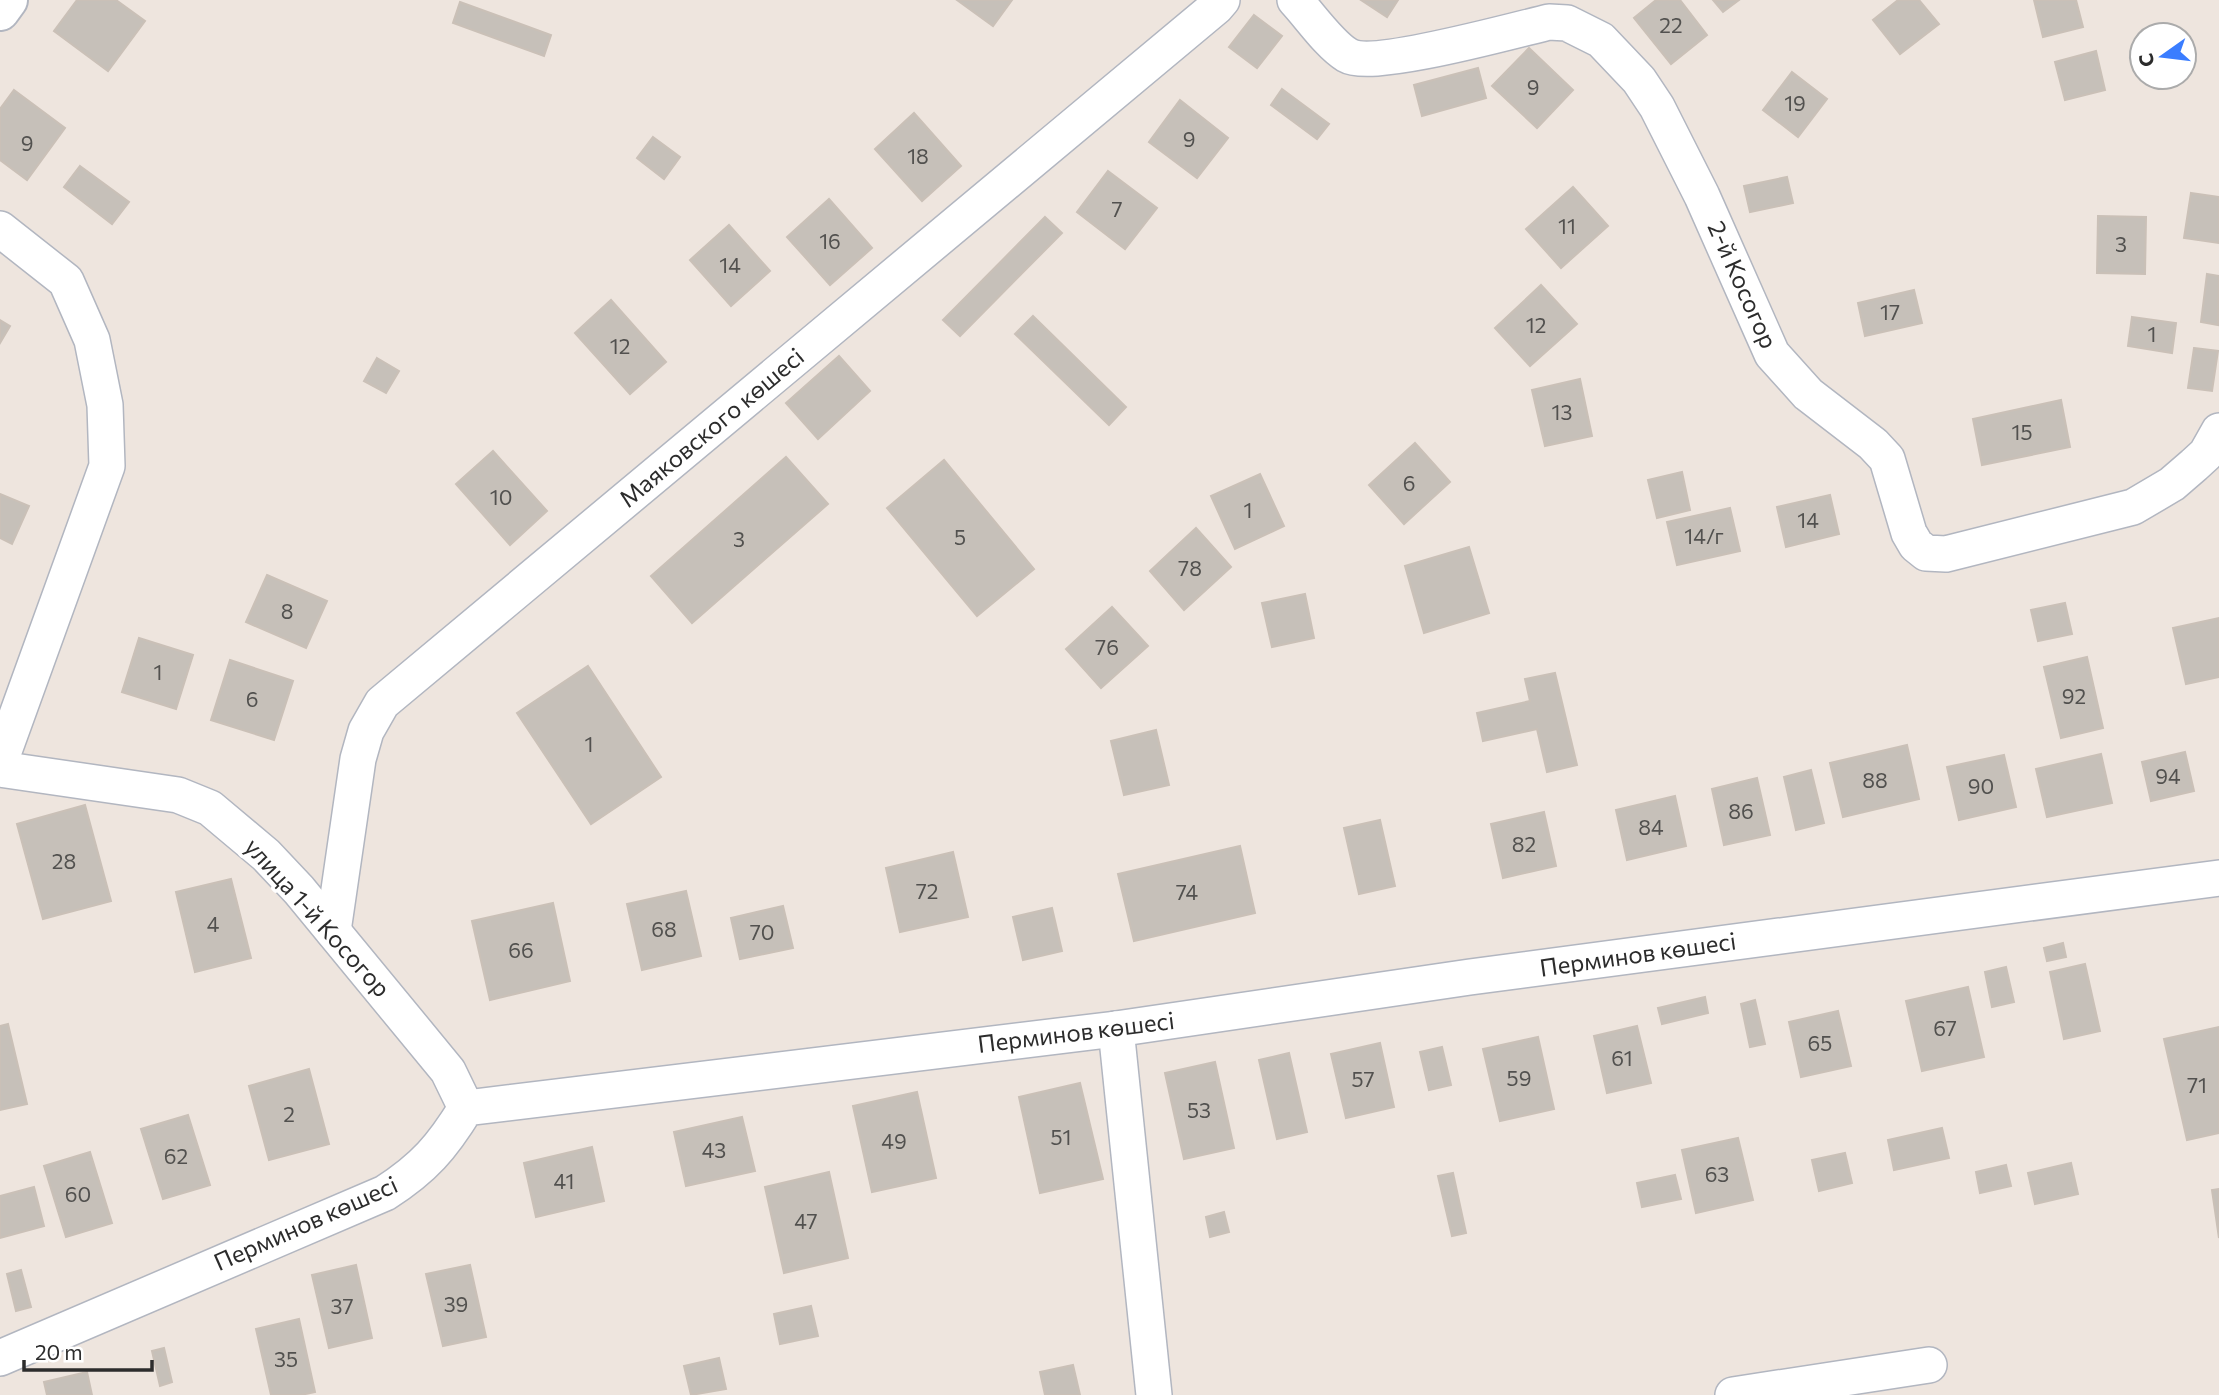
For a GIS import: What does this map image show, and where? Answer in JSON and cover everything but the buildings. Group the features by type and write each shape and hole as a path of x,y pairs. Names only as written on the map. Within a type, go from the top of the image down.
{"street":[{"path":"0,4 6,0"},
{"path":"0,11 6,0"},
{"name":"2-й Косогор","path":"1295,0 1346,55 1360,60 1417,53 1549,22 1567,23 1601,40 1639,80 1657,107 1702,196 1772,354 1808,394 1873,444 1887,459 1909,533 1916,545 1926,553 1947,554 2133,507 2172,484 2194,465 2206,454 2219,431"},
{"name":"Маяковского көшесі","path":"333,931 358,759 366,731 382,703 1214,2"},
{"path":"0,229 66,281 92,340 105,405 107,466 0,762"},
{"name":"улица 1-й Косогор","path":"0,769 178,795 210,808 266,855 333,931 448,1071 466,1108"},
{"name":"Перминов көшесі","path":"0,1358 385,1193 413,1175 438,1150 466,1108 1115,1029 1470,977 2219,878"},
{"path":"1115,1029 1154,1395"},
{"path":"1733,1395 1929,1365"}]}
